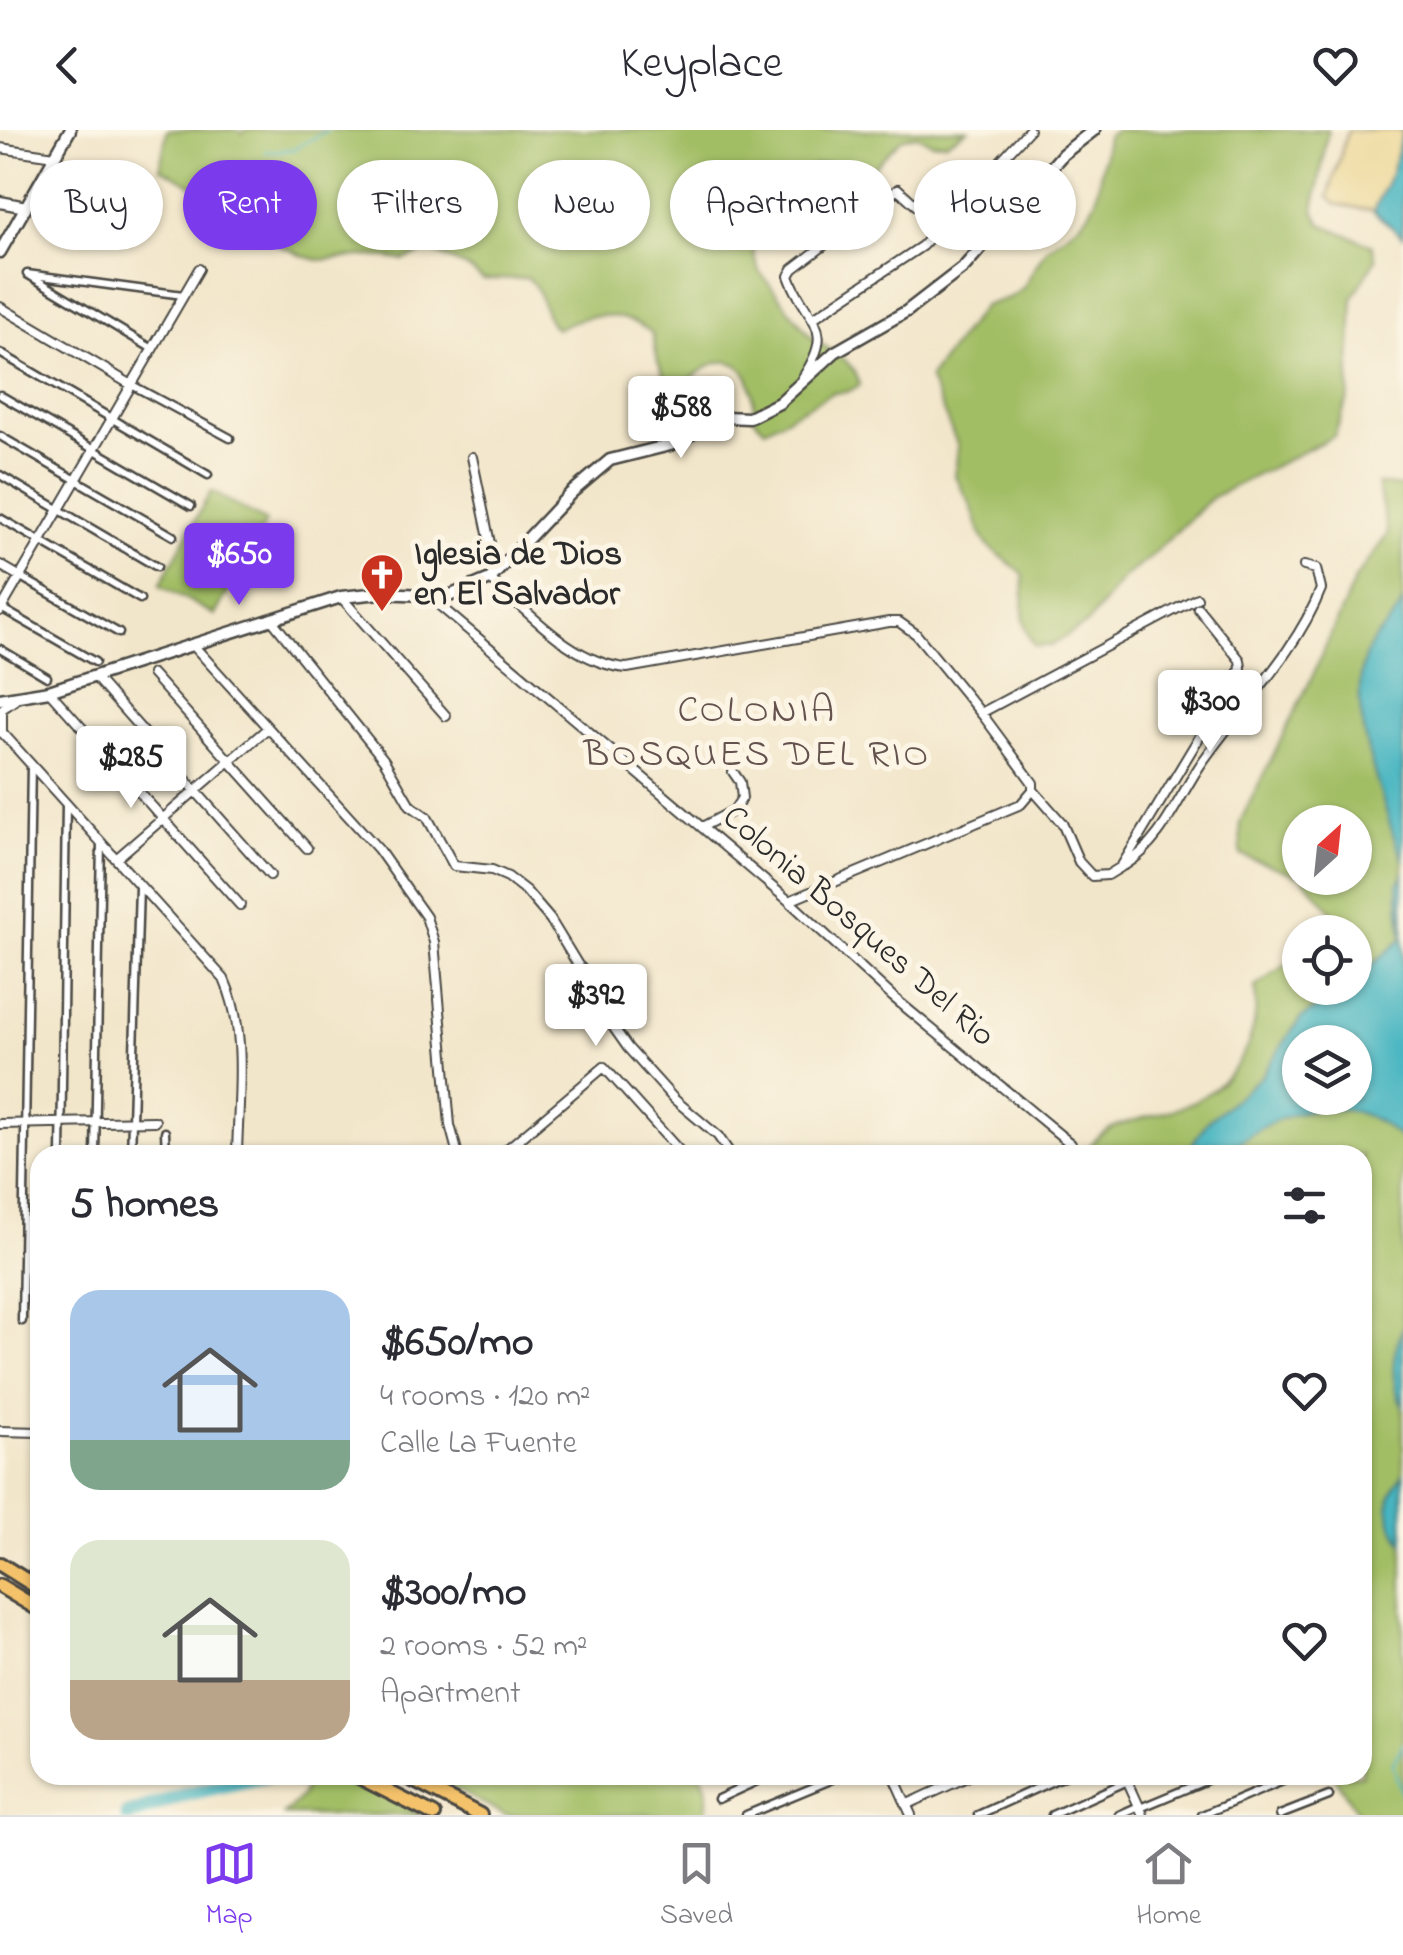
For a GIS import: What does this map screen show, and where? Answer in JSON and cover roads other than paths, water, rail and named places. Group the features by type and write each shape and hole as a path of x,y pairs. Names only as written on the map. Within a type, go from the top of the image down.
{"highway":[{"path":"0,1564 30,1582"},
{"path":"0,1586 30,1604"},
{"path":"376,1785 434,1815"},
{"path":"422,1785 480,1815"}],"street":[{"path":"0,252 70,130"},
{"path":"1003,160 1030,130"},
{"path":"0,699 49,691 342,597 380,593 449,596 493,575 570,493 610,460 670,445 724,417 749,418 792,393 834,352 907,312 964,267 1064,154 1094,130"},
{"path":"0,148 55,156"},
{"path":"792,393 818,354 818,328 789,276 892,192 898,189 914,202"},
{"path":"0,202 26,207"},
{"path":"812,319 916,250"},
{"path":"96,662 0,609 199,269"},
{"path":"151,348 26,274 183,295"},
{"path":"0,307 230,438"},
{"path":"0,353 208,474"},
{"path":"0,395 190,506"},
{"path":"0,436 173,536"},
{"path":"472,457 493,575 570,646 607,666 627,668 900,622 916,634 1033,783 1033,790 1021,804 789,901"},
{"path":"0,475 157,567"},
{"path":"0,518 140,599"},
{"path":"0,565 119,633"},
{"path":"1033,790 1062,822 1079,862 1092,876 1108,874 1132,861 1158,832 1201,764 1304,623 1321,589 1316,569 1304,566"},
{"name":"Colonia Bosques Del Rio","path":"427,594 789,901 893,997 1072,1144"},
{"path":"342,597 446,716"},
{"path":"981,713 1197,598"},
{"path":"1121,867 1241,668 1240,660 1198,608"},
{"path":"271,619 384,760 410,805 427,817 454,866 492,870 526,891 550,919 578,965 595,982 602,1011 628,1048 674,1099 724,1145"},
{"path":"192,644 378,849 426,917 434,942 450,1124 455,1145"},
{"path":"0,649 47,677"},
{"path":"152,674 307,848"},
{"path":"94,676 270,875"},
{"path":"49,691 240,905"},
{"path":"16,699 2,709 1,732 199,948 230,993 238,1043 236,1145"},
{"path":"116,859 268,728"},
{"path":"22,1321 31,764"},
{"path":"702,827 734,810 742,798 740,782 733,772"},
{"path":"62,1145 66,802"},
{"path":"95,1145 101,842"},
{"path":"131,1145 139,886"},
{"path":"511,1145 604,1068 674,1145"},
{"path":"0,1124 155,1121"},
{"path":"166,1132 166,1145"},
{"path":"0,1432 30,1432"},
{"path":"718,1799 748,1785"},
{"path":"746,1815 818,1785"},
{"path":"897,1785 907,1812 954,1785"},
{"path":"978,1815 1044,1785"},
{"path":"1052,1815 1112,1785"},
{"path":"1129,1785 1141,1810"},
{"path":"1119,1815 1141,1810 1197,1785"},
{"path":"1202,1815 1273,1785"},
{"path":"1280,1815 1330,1796"}],"water":[{"path":"1403,130 1403,237 1373,211 1391,173"},
{"path":"1403,600 1403,858 1368,752 1360,695 1368,649"},
{"path":"1403,875 1403,1141 1363,1115 1372,1115 1372,1025 1296,1025 1321,1005 1372,1005 1372,965 1402,939 1398,884"},
{"path":"1282,1046 1282,1115 1289,1115 1238,1145 1192,1145 1208,1121 1261,1077"},
{"path":"1403,1327 1403,1406 1394,1367"},
{"path":"1403,1474 1403,1543 1392,1525 1389,1508 1392,1492"}],"waterway":[{"path":"265,152 294,149 328,130"},
{"path":"1403,1744 1393,1764 1403,1798"},
{"path":"128,1815 226,1785"}],"place":[{"name":"Iglesia de Dios en El Salvador","path":"382,613"}],"district":[{"name":"COLONIA BOSQUES DEL RIO","path":"757,734"}]}
